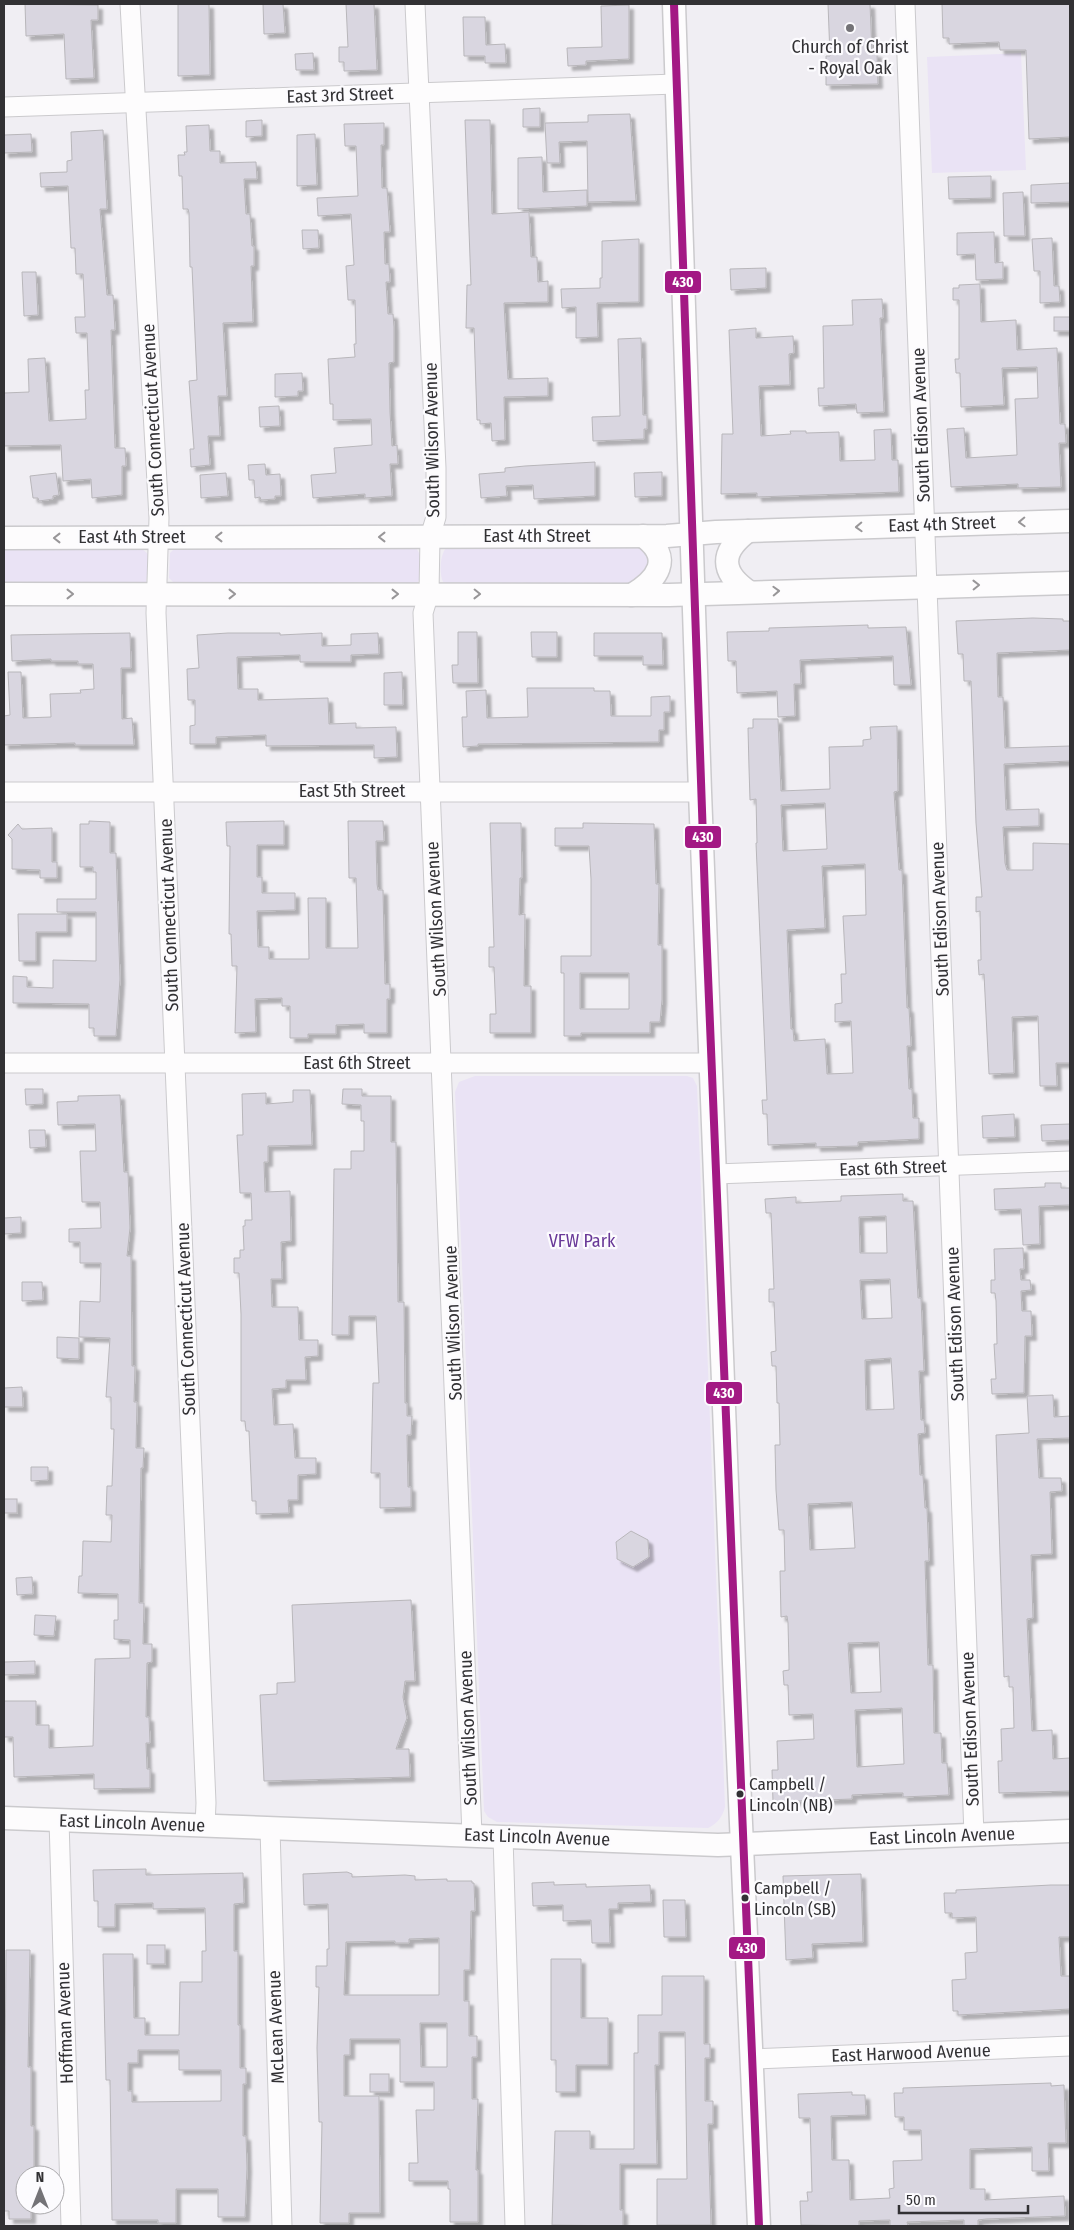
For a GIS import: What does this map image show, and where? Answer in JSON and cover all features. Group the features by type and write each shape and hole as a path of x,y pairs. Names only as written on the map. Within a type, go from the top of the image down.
{"street":[{"name":"South Connecticut Avenue","path":"130,4 158,538 156,614 206,1803 205,1826"},
{"name":"South Wilson Avenue","path":"415,4 436,468 436,517 430,537 429,593 423,613 472,1835"},
{"path":"674,4 690,534 710,1063 759,2226"},
{"name":"South Edison Avenue","path":"905,4 974,1835"},
{"name":"East 3rd Street","path":"4,107 676,84"},
{"name":"East 4th Street","path":"4,538 643,536 1070,521"},
{"path":"748,531 734,543 727,562 733,579 750,592"},
{"path":"632,595 652,581 658,572 657,551 652,542 643,536"},
{"path":"4,594 429,593 693,595 1070,583"},
{"name":"East 5th Street","path":"4,792 700,792"},
{"name":"East 6th Street","path":"4,1063 710,1063"},
{"name":"East 6th Street","path":"715,1174 1070,1161"},
{"name":"East Lincoln Avenue","path":"4,1818 743,1844 1070,1832"},
{"name":"Hoffman Avenue","path":"59,1820 71,2226"},
{"name":"McLean Avenue","path":"270,1828 282,2226"},
{"path":"503,1836 515,2226"},
{"name":"East Harwood Avenue","path":"753,2059 1070,2046"}],"green space":[{"path":"1021,53 1026,170 932,173 927,57"},
{"path":"414,546 421,558 421,573 418,582 413,585 176,585 169,578 170,553 175,548"},
{"path":"4,547 141,548 149,555 146,583 4,586"},
{"path":"644,547 652,562 640,583 449,584 443,582 441,574 441,559 446,548"},
{"name":"VFW Park","path":"475,1076 687,1076 693,1078 697,1086 725,1807 719,1819 708,1828 497,1822 488,1817 484,1811 455,1092 459,1082"}],"building":[{"path":"25,4 98,5 98,20 91,20 94,78 66,79 64,34 26,36"},
{"path":"178,4 209,4 210,75 178,76"},
{"path":"263,4 283,4 285,33 264,34"},
{"path":"346,4 374,4 377,70 344,71 344,62 339,62 339,47 348,47"},
{"name":"Church of Christ - Royal Oak","path":"828,4 870,4 872,53 877,53 878,84 826,85 826,56 830,56"},
{"path":"942,4 1070,4 1070,137 1029,139 1026,50 1000,50 999,42 949,44 949,38 943,38"},
{"path":"629,5 629,59 586,61 586,65 568,66 567,48 602,47 601,6"},
{"path":"463,17 485,17 486,45 505,44 506,63 485,63 485,56 464,56"},
{"path":"313,53 314,70 296,70 295,54"},
{"path":"540,108 540,127 523,127 523,109"},
{"path":"630,114 636,201 588,202 587,141 559,142 560,163 547,163 545,123 588,122 588,115"},
{"path":"262,120 262,136 246,137 246,121"},
{"path":"465,120 490,120 492,214 529,212 531,257 537,257 538,282 548,281 548,302 504,303 508,379 548,378 548,396 504,397 505,440 492,441 491,423 480,424 480,420 477,420 474,328 466,328 467,285 471,285"},
{"path":"384,123 384,145 381,145 382,188 387,188 390,232 384,232 385,264 389,264 390,282 386,282 388,314 393,314 394,327 394,362 389,363 390,412 392,446 397,445 398,464 390,464 392,496 365,498 365,494 313,498 311,475 336,473 334,448 372,445 371,419 333,420 333,404 330,404 328,359 355,357 355,300 348,300 346,266 354,265 351,214 318,216 317,198 358,196 356,146 345,146 344,124"},
{"path":"209,125 210,151 220,151 220,163 256,162 257,179 244,179 246,214 250,214 252,246 254,246 254,266 251,266 253,322 223,323 227,396 218,396 220,436 208,436 210,465 191,467 190,449 194,449 189,381 197,380 192,267 190,267 189,213 188,209 183,209 182,176 179,176 178,155 185,155 184,152 187,152 186,126"},
{"path":"103,130 107,209 100,209 107,295 113,295 115,330 111,330 115,448 125,448 126,466 122,466 122,495 92,498 91,479 63,481 61,445 4,446 4,393 29,392 28,359 45,358 49,421 86,419 85,390 89,390 87,333 76,333 75,317 85,317 83,274 76,274 75,248 71,248 68,186 41,187 40,173 67,172 67,161 72,160 71,132"},
{"path":"31,134 32,152 4,153 4,135"},
{"path":"315,134 317,185 297,186 297,135"},
{"path":"542,157 543,192 587,190 587,206 518,209 518,158"},
{"path":"991,176 991,198 949,199 948,177"},
{"path":"1070,183 1070,202 1031,203 1031,185"},
{"path":"1023,192 1025,236 1004,236 1003,193"},
{"path":"302,230 318,230 319,248 303,249"},
{"path":"994,232 995,263 1003,262 1003,279 976,280 975,254 957,255 957,233"},
{"path":"1052,238 1054,286 1059,286 1060,302 1040,303 1040,271 1034,271 1032,239"},
{"path":"639,239 639,302 597,303 598,337 576,338 576,307 562,308 561,289 600,288 600,278 602,278 602,241"},
{"path":"766,268 766,288 731,290 730,269"},
{"path":"22,272 36,272 38,315 24,316"},
{"path":"980,284 981,322 1016,320 1017,350 1057,348 1060,424 1065,424 1066,443 1059,443 1061,487 1018,488 1018,484 951,487 947,429 964,428 966,458 1017,455 1015,399 1038,398 1037,367 1002,368 1004,405 961,407 960,373 956,373 955,359 959,359 959,300 953,300 953,288 959,288 959,285"},
{"path":"882,299 883,318 880,318 884,412 857,413 856,404 819,406 818,388 824,388 823,326 853,325 852,300"},
{"path":"1054,317 1070,317 1070,331 1054,331"},
{"path":"756,328 756,338 793,336 794,353 789,354 790,385 759,386 761,436 791,434 790,431 806,431 806,433 839,432 840,461 875,460 874,430 891,429 892,460 898,460 899,492 757,497 757,493 721,494 722,434 733,434 729,330"},
{"path":"641,338 643,415 647,415 647,429 644,429 644,439 593,441 592,417 620,416 618,339"},
{"path":"302,373 303,391 298,391 298,396 275,397 275,374"},
{"path":"279,406 280,426 260,427 259,407"},
{"path":"595,462 595,496 534,499 533,485 506,486 507,496 481,498 479,474 505,472 505,468"},
{"path":"265,464 266,475 280,474 281,496 275,496 275,499 261,500 260,497 255,498 254,480 249,480 248,465"},
{"path":"662,472 662,496 635,497 634,473"},
{"path":"56,473 59,495 53,496 53,499 39,501 38,498 33,498 30,476"},
{"path":"226,473 228,496 201,498 200,475"},
{"path":"1033,618 1070,621 1070,650 997,653 998,697 1003,697 1005,748 1070,746 1070,761 1004,764 1006,810 1039,809 1039,826 1003,827 1007,870 1033,870 1033,843 1070,844 1070,1063 1056,1063 1057,1086 1040,1086 1038,1016 1012,1017 1014,1073 989,1074 984,974 979,975 978,960 981,960 980,911 976,912 976,897 982,897 976,823 971,681 964,681 963,654 958,654 956,621"},
{"path":"868,625 868,628 906,627 911,685 894,685 893,656 800,660 801,684 794,684 795,716 778,717 777,691 737,693 736,661 728,661 727,632 769,631 769,628"},
{"path":"458,632 477,632 478,683 453,683 452,665 458,665"},
{"path":"531,632 557,632 557,657 532,657"},
{"path":"130,633 131,668 121,668 122,719 132,718 134,745 75,745 75,743 4,745 4,716 10,715 8,672 21,672 23,718 51,717 50,694 81,693 80,690 94,689 93,664 78,664 78,661 51,661 51,659 12,661 11,635"},
{"path":"280,633 280,635 322,633 322,646 351,645 351,634 378,633 379,654 351,655 351,662 300,662 300,655 237,657 238,689 258,689 258,700 328,698 329,724 356,723 356,728 396,727 397,757 374,758 374,745 266,746 266,735 216,737 216,744 190,744 190,726 195,725 195,700 188,700 187,669 199,668 197,635"},
{"path":"594,633 662,633 663,665 643,665 643,656 594,656"},
{"path":"402,672 403,705 384,705 384,673"},
{"path":"527,688 594,688 594,691 610,691 611,716 651,716 651,697 670,696 670,712 664,712 664,730 659,730 659,742 478,744 478,746 463,747 462,717 467,717 466,691 486,690 487,718 528,717"},
{"path":"753,719 778,719 781,791 830,789 829,747 863,746 863,740 871,739 870,727 897,726 898,791 894,792 899,870 902,870 907,1008 909,1008 910,1026 911,1046 907,1046 909,1089 912,1089 913,1118 919,1118 919,1139 858,1142 858,1146 816,1147 816,1143 768,1145 767,1114 763,1114 762,1100 767,1100 756,843 756,799 750,800 748,728 753,728","holes":["825,803 827,849 783,851 781,805","865,864 866,915 843,916 846,974 841,974 842,1003 835,1004 835,1022 851,1021 853,1073 827,1074 825,1039 794,1041 793,1029 791,1029 787,930 825,928 822,866"]},
{"path":"89,821 110,822 110,853 116,853 120,979 116,1036 94,1036 94,1028 89,1028 89,1004 13,1003 13,976 27,977 27,987 53,988 53,960 96,961 96,912 57,912 57,899 96,899 96,872 93,872 93,867 80,867 80,824 89,824"},
{"path":"284,821 284,845 257,845 257,877 262,877 262,893 295,893 295,910 257,911 258,947 269,947 269,959 309,959 308,898 326,898 326,948 358,948 356,878 349,878 348,821 383,821 384,841 376,841 377,884 378,890 383,890 385,984 390,984 390,999 387,999 387,1033 364,1033 364,1024 336,1025 336,1034 308,1034 308,1038 290,1038 290,1006 282,1006 282,998 255,999 256,1032 235,1033 237,966 232,966 231,934 229,934 230,846 227,846 226,822"},
{"path":"490,823 521,823 522,878 520,878 519,915 525,914 524,986 531,986 531,1033 490,1033 490,1014 496,1014 494,967 489,967 489,947 494,947"},
{"path":"583,823 654,824 656,884 659,884 658,945 662,945 662,1000 660,1022 650,1022 650,1033 581,1033 581,1036 564,1036 564,973 561,973 561,956 591,956 591,879 589,846 555,846 555,828 583,828","holes":["580,973 629,973 629,1009 580,1009"]},
{"path":"18,824 22,829 52,828 52,862 57,862 57,878 40,878 40,870 12,869 12,839 8,835"},
{"path":"18,914 67,914 67,932 36,932 36,961 19,961"},
{"path":"25,1089 43,1089 43,1104 26,1105"},
{"path":"343,1089 362,1089 362,1096 391,1096 391,1142 396,1142 398,1302 404,1302 405,1403 407,1403 407,1416 412,1416 411,1435 407,1435 408,1487 411,1487 411,1507 380,1508 380,1473 371,1473 373,1383 379,1383 376,1316 349,1316 349,1335 332,1335 334,1169 351,1169 351,1151 364,1151 364,1121 361,1121 361,1105 342,1104"},
{"path":"293,1090 310,1090 312,1145 268,1146 268,1162 264,1162 265,1192 290,1191 291,1241 281,1242 282,1279 271,1279 272,1307 298,1307 299,1340 318,1340 318,1356 305,1357 306,1380 286,1380 286,1388 272,1389 274,1425 293,1424 295,1458 316,1458 316,1474 298,1475 298,1500 288,1500 289,1513 256,1514 256,1501 252,1501 249,1431 246,1431 245,1421 241,1421 241,1314 239,1273 234,1273 234,1258 240,1258 240,1250 244,1250 243,1226 245,1226 245,1220 252,1220 251,1193 240,1193 237,1135 243,1135 242,1094 266,1093 266,1104 293,1102"},
{"path":"120,1095 124,1172 128,1172 130,1228 127,1256 131,1256 132,1366 135,1366 134,1402 137,1402 136,1448 144,1448 143,1468 141,1468 139,1603 144,1603 143,1644 152,1644 152,1662 147,1663 146,1717 149,1717 150,1743 146,1743 147,1769 150,1769 150,1788 94,1789 94,1774 14,1777 13,1737 4,1737 4,1701 36,1701 36,1725 49,1725 49,1748 93,1746 95,1659 130,1658 130,1640 114,1639 114,1620 118,1620 118,1594 78,1593 79,1576 82,1576 83,1541 111,1542 112,1515 106,1515 107,1486 112,1486 114,1429 111,1429 111,1397 106,1397 110,1338 79,1337 80,1301 100,1302 101,1263 80,1263 80,1242 69,1242 69,1229 101,1228 100,1202 82,1202 80,1151 96,1151 95,1124 58,1125 57,1102 78,1101 78,1096"},
{"path":"1014,1114 1015,1137 983,1138 982,1116"},
{"path":"1070,1124 1070,1140 1042,1141 1041,1125"},
{"path":"29,1130 45,1130 46,1147 30,1148"},
{"path":"1045,1183 1061,1183 1061,1188 1070,1188 1070,1205 1039,1206 1040,1244 1023,1245 1021,1209 995,1210 994,1189 1045,1187"},
{"path":"903,1194 903,1201 913,1201 918,1298 921,1298 924,1371 919,1371 921,1420 924,1420 925,1433 918,1434 920,1475 923,1475 925,1508 927,1508 929,1561 925,1561 928,1665 933,1665 934,1733 941,1733 942,1763 947,1763 949,1795 903,1797 903,1793 894,1793 852,1795 852,1799 773,1802 772,1770 778,1770 777,1741 814,1739 813,1714 789,1715 788,1685 784,1685 783,1671 789,1670 788,1623 787,1616 781,1617 780,1571 785,1571 784,1530 779,1530 776,1490 775,1445 780,1445 779,1403 777,1403 776,1366 772,1366 771,1352 776,1351 774,1302 769,1302 769,1289 774,1289 771,1213 766,1213 765,1199 796,1197 796,1203 841,1201 841,1196","holes":["886,1216 887,1253 860,1253 859,1217","890,1279 892,1318 862,1319 860,1280","891,1358 894,1409 866,1410 865,1360","852,1502 855,1548 810,1550 808,1504","879,1642 881,1692 851,1693 848,1643","902,1708 904,1764 857,1767 855,1710"]},
{"path":"21,1217 21,1233 4,1234 4,1218"},
{"path":"1023,1248 1024,1269 1020,1269 1021,1280 1030,1280 1031,1290 1021,1291 1022,1311 1031,1311 1032,1336 1025,1336 1024,1393 992,1394 991,1379 996,1379 994,1344 997,1344 996,1301 995,1293 991,1293 991,1280 995,1280 994,1249"},
{"path":"22,1282 42,1282 43,1300 22,1301"},
{"path":"57,1337 79,1338 79,1359 57,1358"},
{"path":"22,1387 23,1407 4,1407 4,1388"},
{"path":"1053,1395 1054,1417 1070,1416 1070,1438 1037,1439 1039,1478 1061,1478 1062,1491 1050,1492 1052,1554 1031,1555 1033,1618 1027,1619 1032,1731 1052,1730 1053,1759 1070,1758 1070,1791 999,1793 998,1761 1002,1761 1001,1729 1014,1728 1013,1687 1009,1687 1009,1676 1004,1677 996,1435 1029,1433 1027,1396"},
{"path":"31,1467 48,1467 48,1480 31,1481"},
{"path":"4,1499 17,1499 17,1513 4,1513"},
{"path":"631,1531 648,1540 649,1557 633,1567 617,1559 616,1542"},
{"path":"32,1577 33,1594 17,1595 16,1578"},
{"path":"411,1600 415,1681 405,1681 403,1697 407,1718 396,1749 409,1749 410,1777 264,1781 260,1695 277,1694 277,1683 295,1682 292,1605"},
{"path":"35,1615 56,1616 54,1636 34,1635"},
{"path":"35,1661 35,1674 4,1675 4,1662"},
{"path":"146,1869 146,1875 243,1873 244,1903 234,1904 234,1951 238,1951 240,2068 246,2068 246,2084 243,2084 243,2136 246,2136 247,2168 245,2217 218,2217 218,2189 176,2189 176,2223 158,2223 158,2220 112,2220 110,2080 106,2080 103,1954 133,1954 134,2018 145,2018 145,2035 179,2035 180,1982 202,1982 202,1951 206,1951 205,1908 153,1909 153,1903 115,1904 115,1927 98,1927 98,1901 94,1901 93,1870","holes":["138,2050 179,2050 179,2070 221,2070 221,2101 132,2102 132,2091 128,2091 128,2063 138,2063"]},
{"path":"347,1872 352,1874 352,1877 405,1875 415,1876 415,1880 447,1879 447,1881 472,1881 474,1883 475,1911 471,1911 470,1970 464,1970 464,2001 469,2001 469,2036 477,2036 477,2057 472,2057 472,2099 478,2099 476,2170 478,2170 478,2222 450,2222 450,2189 448,2189 448,2181 409,2181 409,2163 418,2163 416,2110 434,2110 434,2082 400,2082 400,2039 350,2039 350,2055 344,2055 344,2096 379,2096 380,2213 349,2213 349,2223 320,2223 322,2122 319,2122 317,2048 319,1987 316,1987 316,1966 327,1966 327,1949 329,1949 328,1904 304,1905 303,1874","holes":["439,1938 439,1995 344,1995 346,1942 395,1941 395,1943 409,1943 409,1939","420,2023 447,2023 447,2067 421,2067"]},
{"path":"861,1874 863,1942 812,1944 813,1958 786,1960 783,1876"},
{"path":"554,1882 554,1885 586,1884 586,1887 650,1885 651,1902 618,1903 618,1909 609,1909 610,1943 592,1943 591,1920 563,1921 563,1905 533,1906 532,1883"},
{"path":"1070,1885 1070,1937 1059,1937 1061,1976 1070,1976 1070,2009 958,2015 958,2011 953,2011 952,1980 966,1979 965,1953 977,1952 976,1917 952,1918 952,1913 945,1913 944,1893 956,1893 956,1890"},
{"path":"663,1900 685,1900 686,1937 664,1937"},
{"path":"147,1945 165,1945 165,1964 147,1964"},
{"path":"6,1950 30,1950 28,2067 31,2067 31,2126 34,2126 34,2165 15,2165 15,2215 31,2215 31,2219 9,2219 9,2211 4,2211"},
{"path":"551,1959 581,1959 581,2018 608,2018 608,2065 576,2065 576,2092 556,2092 556,2060 551,2060"},
{"path":"662,1976 704,1976 704,2044 710,2044 710,2058 705,2058 705,2101 713,2101 713,2124 708,2124 711,2225 657,2225 657,2179 687,2179 685,2032 659,2032 659,2065 655,2065 657,2164 620,2164 620,2210 623,2210 623,2226 552,2225 555,2131 590,2131 590,2149 634,2149 634,2053 638,2053 638,2015 662,2015"},
{"path":"370,2074 389,2074 389,2092 370,2092"},
{"path":"1051,2083 1051,2086 1064,2085 1066,2143 1048,2143 1049,2171 1032,2171 1032,2147 970,2149 970,2189 985,2189 985,2200 1064,2196 1065,2216 986,2219 978,2220 978,2226 964,2226 964,2220 907,2222 908,2226 890,2226 890,2220 859,2221 859,2226 801,2225 800,2201 808,2201 807,2192 812,2192 810,2118 799,2118 798,2094 852,2092 852,2095 865,2095 866,2115 831,2116 832,2160 849,2160 850,2200 890,2198 889,2189 894,2188 893,2161 922,2160 921,2130 904,2130 904,2117 895,2117 894,2093 903,2093 903,2088"}],"transit line":[{"name":"430","path":"674,4 713,1115 759,2226"}],"place":[{"name":"Church of Christ - Royal Oak","path":"850,28"},
{"name":"Campbell / Lincoln (NB)","path":"740,1794"},
{"name":"Campbell / Lincoln (SB)","path":"745,1898"}]}
